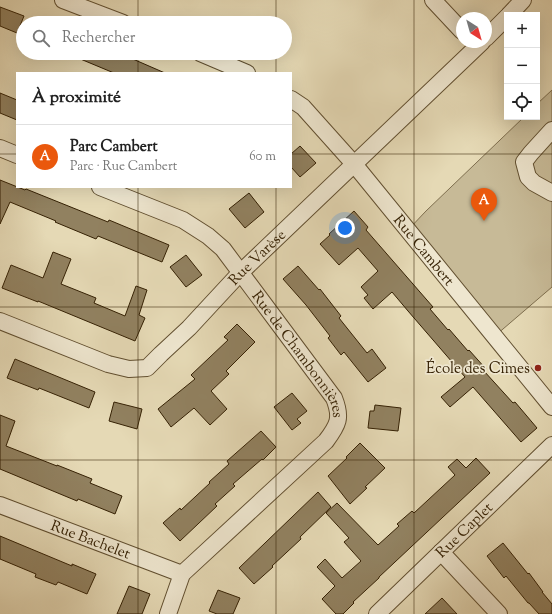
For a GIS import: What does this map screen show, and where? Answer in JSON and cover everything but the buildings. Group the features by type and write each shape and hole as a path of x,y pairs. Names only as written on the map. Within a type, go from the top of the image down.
{"street":[{"path":"63,0 105,16"},
{"path":"433,0 456,25"},
{"name":"Rue Varèse","path":"512,12 523,0"},
{"name":"Rue Varèse","path":"492,30 504,20"},
{"name":"Rue Varèse","path":"0,321 108,364 129,369 147,368 189,328 240,273 473,48"},
{"path":"216,60 245,72"},
{"name":"Rue Cambert","path":"292,100 303,107 354,164 552,407"},
{"path":"552,130 531,152 524,162 528,177 534,183 552,193"},
{"path":"0,148 16,155"},
{"name":"Rue de Chambonnières","path":"103,188 184,220 208,236 222,249 334,398 339,409 335,429 326,441 182,574 168,614"},
{"name":"Rue Caplet","path":"376,614 552,445"},
{"name":"Rue Bachelet","path":"0,505 182,574"},
{"path":"440,552 499,614"}],"shaded area":[{"path":"552,90 552,287 496,335 408,230 521,120 540,120 540,101"}],"place":[{"name":"Parc Cambert","path":"484,221"},
{"name":"École des Cimes","path":"538,368"}]}
